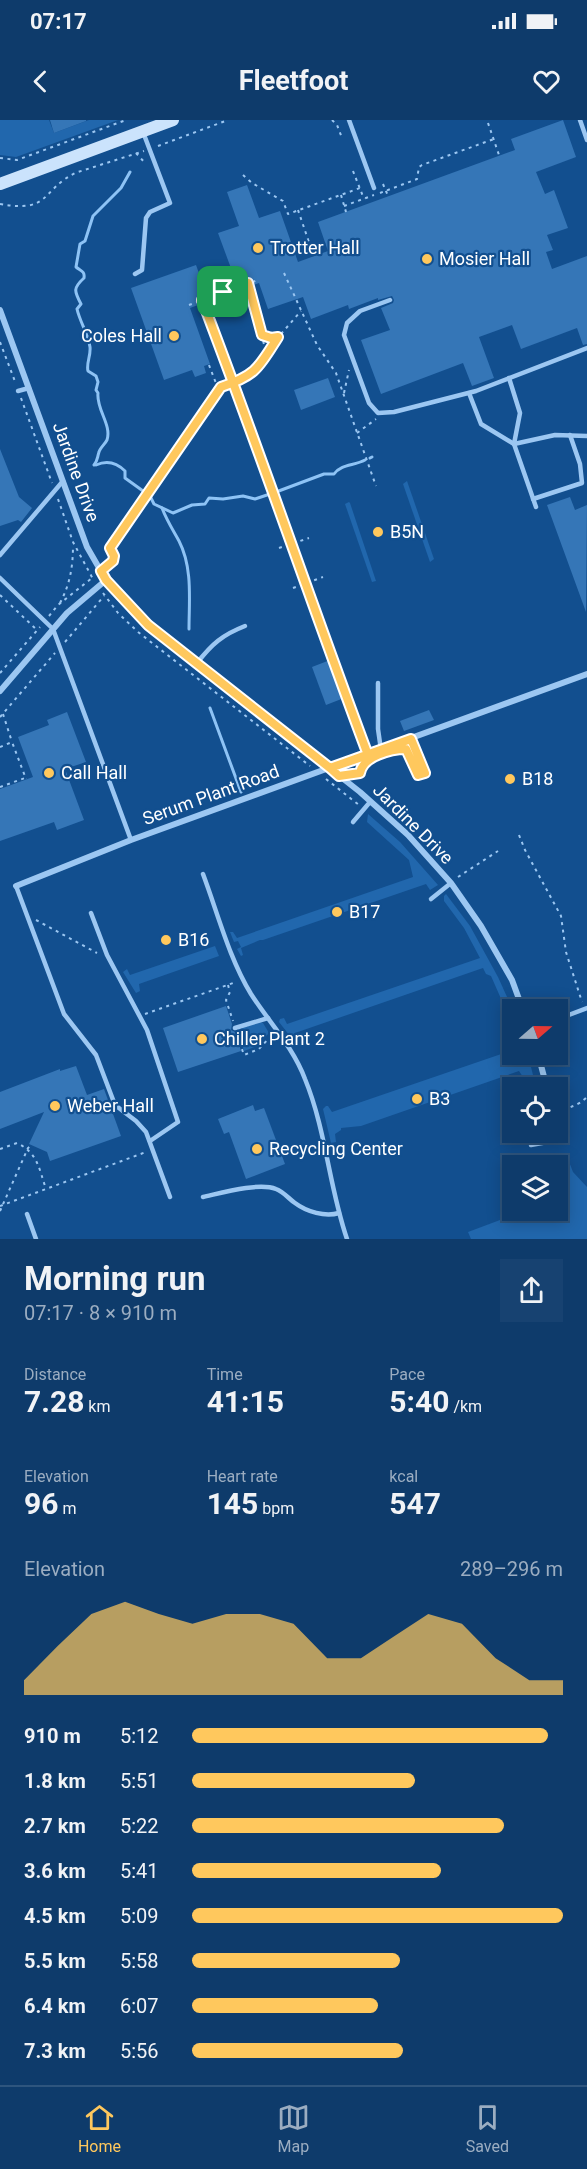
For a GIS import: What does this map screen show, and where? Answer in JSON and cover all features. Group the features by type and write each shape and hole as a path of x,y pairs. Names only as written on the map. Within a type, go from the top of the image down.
{"street":[{"path":"0,184 173,120"},
{"name":"Jardine Drive","path":"0,310 87,547 106,580 148,625 330,768 408,835 451,883 481,926 512,980 519,999"},
{"path":"0,690 67,613 106,580"},
{"name":"Serum Plant Road","path":"16,886 131,840 586,677"}],"lane":[{"path":"349,120 374,188"},
{"path":"580,120 587,140"},
{"path":"135,274 142,270 146,218 150,212 170,203 143,132"},
{"path":"390,300 360,311 346,323 344,335 369,403 378,413 394,412 469,393 587,348"},
{"path":"509,378 520,413 514,444 536,507"},
{"path":"18,392 29,388"},
{"path":"469,393 482,424 514,444 555,435 587,436"},
{"path":"533,499 582,483 580,464 570,435"},
{"path":"0,555 63,481"},
{"path":"0,578 53,629 131,840"},
{"path":"196,663 213,643 230,632 245,627"},
{"path":"378,683 378,729 381,750"},
{"path":"411,739 425,773"},
{"path":"353,822 370,802"},
{"path":"203,874 237,968 266,1019 290,1050 305,1077 320,1124 339,1213 347,1239"},
{"path":"431,899 451,883"},
{"path":"16,886 63,1014 96,1055 115,1106 136,1121 146,1132 170,1197"},
{"path":"92,913 107,955 147,1030 178,1122 150,1141"},
{"path":"568,1015 586,1008"},
{"path":"235,1028 266,1019"},
{"path":"531,1145 542,1143"},
{"path":"203,1197 261,1187 276,1189 309,1210 322,1214 339,1213"},
{"path":"27,1215 36,1239"}],"path":[{"path":"0,158 17,160 126,120"},
{"path":"0,204 16,208 35,204 44,200 67,177 75,173 150,149 228,120"},
{"path":"332,120 338,125 342,138"},
{"path":"488,123 499,155"},
{"path":"344,206 417,179 419,167 422,165 494,139"},
{"path":"136,153 147,164"},
{"path":"353,171 364,199"},
{"path":"243,175 252,183 283,201 288,214 360,189"},
{"path":"383,184 388,196"},
{"path":"341,195 346,212"},
{"path":"298,210 314,257"},
{"path":"212,272 218,278 223,292"},
{"path":"284,273 317,345 332,366 376,486"},
{"path":"189,305 258,280"},
{"path":"248,283 267,356"},
{"path":"202,300 368,757 360,773 327,779"},
{"path":"58,606 113,561 114,556 110,548 221,387 253,373 267,356 278,337 301,311"},
{"path":"262,335 271,338 278,337"},
{"path":"344,396 352,356"},
{"path":"209,365 219,391"},
{"path":"357,433 382,413"},
{"path":"279,548 309,538"},
{"path":"0,673 58,606 66,591 73,567 73,542"},
{"path":"293,588 323,577"},
{"path":"0,595 37,630"},
{"path":"0,787 25,779 1,715 104,595"},
{"path":"0,747 12,742"},
{"path":"519,835 561,916 566,952 586,1008"},
{"path":"451,883 498,850"},
{"path":"36,920 96,952"},
{"path":"140,1016 238,981"},
{"path":"266,1019 275,1037"},
{"path":"568,1109 587,1097"},
{"path":"0,1149 17,1143 28,1148 33,1153 46,1189"},
{"path":"0,1211 28,1148 32,1145"},
{"path":"1,1206 146,1152 144,1145"}],"shaded area":[{"path":"0,120 49,120 54,133 89,120 118,120 16,157 0,155"},
{"path":"407,481 434,559 430,562 403,484"},
{"path":"349,502 376,581 372,582 345,504"},
{"path":"368,814 400,842 438,885 430,890 426,884 260,940 241,948 243,955 241,956 237,949 241,947 238,941 234,942 230,932 233,932 237,938 413,877 409,860 367,822"},
{"path":"446,894 470,926 508,999 502,999 502,1001 491,976 486,974 483,968 295,1033 296,1040 293,1040 279,1022 280,1019 284,1018 287,1024 480,958 464,928 444,901"},
{"path":"215,946 219,956 139,984 140,991 136,993 123,972 127,969 130,975"},
{"path":"260,1022 269,1033 257,1046 244,1051 237,1030"},
{"path":"502,1054 502,1065 530,1065 534,1077 523,1077 519,1071 361,1126 341,1128 335,1134 336,1142 331,1143 323,1109 328,1106 332,1112"},
{"path":"568,1159 573,1172 587,1187 587,1239 471,1239 468,1232 502,1219 568,1221"}],"building":[{"path":"50,120 86,120 86,121 54,133"},
{"name":"Mosier Hall","path":"563,120 576,157 536,172 545,194 554,190 568,228 547,235 553,250 546,252 552,269 587,256 587,344 583,345 577,328 521,349 512,325 479,337 494,378 472,386 463,363 381,394 361,340 390,330 381,308 393,303 392,296 378,300 378,298 349,309 348,305 311,319 303,297 268,309 259,283 239,290 218,233 239,226 227,192 247,185 259,218 280,211 298,262 328,251 318,222 515,150 511,139"},
{"name":"Coles Hall","path":"196,265 209,301 190,308 210,364 204,366 206,373 195,377 192,370 164,380 131,288"},
{"path":"328,378 335,397 301,410 294,390"},
{"path":"0,449 19,497 32,508 21,522 18,520 0,526"},
{"path":"570,497 575,510 587,505 586,612 547,505"},
{"path":"330,660 344,698 326,705 312,667"},
{"path":"429,710 434,720 404,731 400,721"},
{"name":"Call Hall","path":"67,712 86,762 65,769 84,820 57,830 54,822 0,841 0,789 33,777 18,737 49,725 47,720"},
{"name":"Chiller Plant 2","path":"226,1006 232,1024 231,1030 235,1032 241,1051 178,1072 163,1028"},
{"name":"Weber Hall","path":"76,1066 87,1095 104,1089 121,1136 50,1161 47,1152 29,1144 44,1112 0,1129 0,1092 60,1069 60,1071"},
{"name":"Recycling Center","path":"253,1105 255,1111 264,1108 285,1164 246,1179 229,1132 224,1134 218,1119"}],"waterway":[{"path":"94,465 108,434 96,390 98,382 96,376 88,371 90,347 77,309 81,304 76,290 84,274 76,267 80,244 85,241 93,216 121,188 130,172"},
{"path":"276,492 324,474 334,474 340,468 365,460"},
{"path":"96,465 112,463 119,466 125,471 125,478 150,496 154,504 173,513 192,505 205,504 209,498 223,499 243,496 255,499 270,494"},
{"path":"162,508 179,541 186,562 189,585 189,629"},
{"path":"210,708 241,792"}],"place":[{"name":"Trotter Hall","path":"258,248"},
{"name":"Mosier Hall","path":"427,259"},
{"name":"Coles Hall","path":"174,336"},
{"name":"B5N","path":"378,532"},
{"name":"Call Hall","path":"49,773"},
{"name":"B18","path":"510,779"},
{"name":"B17","path":"337,912"},
{"name":"B16","path":"166,940"},
{"name":"Chiller Plant 2","path":"202,1039"},
{"name":"B3","path":"417,1099"},
{"name":"Weber Hall","path":"55,1106"},
{"name":"Recycling Center","path":"257,1149"}],"route":[{"path":"223,292 202,300 234,383 304,584 368,755 330,768 339,776 360,773 361,767 369,759 397,749 406,749 418,775 425,773 411,739 330,768 148,625 106,580 101,571 113,561 114,556 110,548 221,387 234,383 259,368 278,337 271,338 262,335 248,283 223,292"}]}
